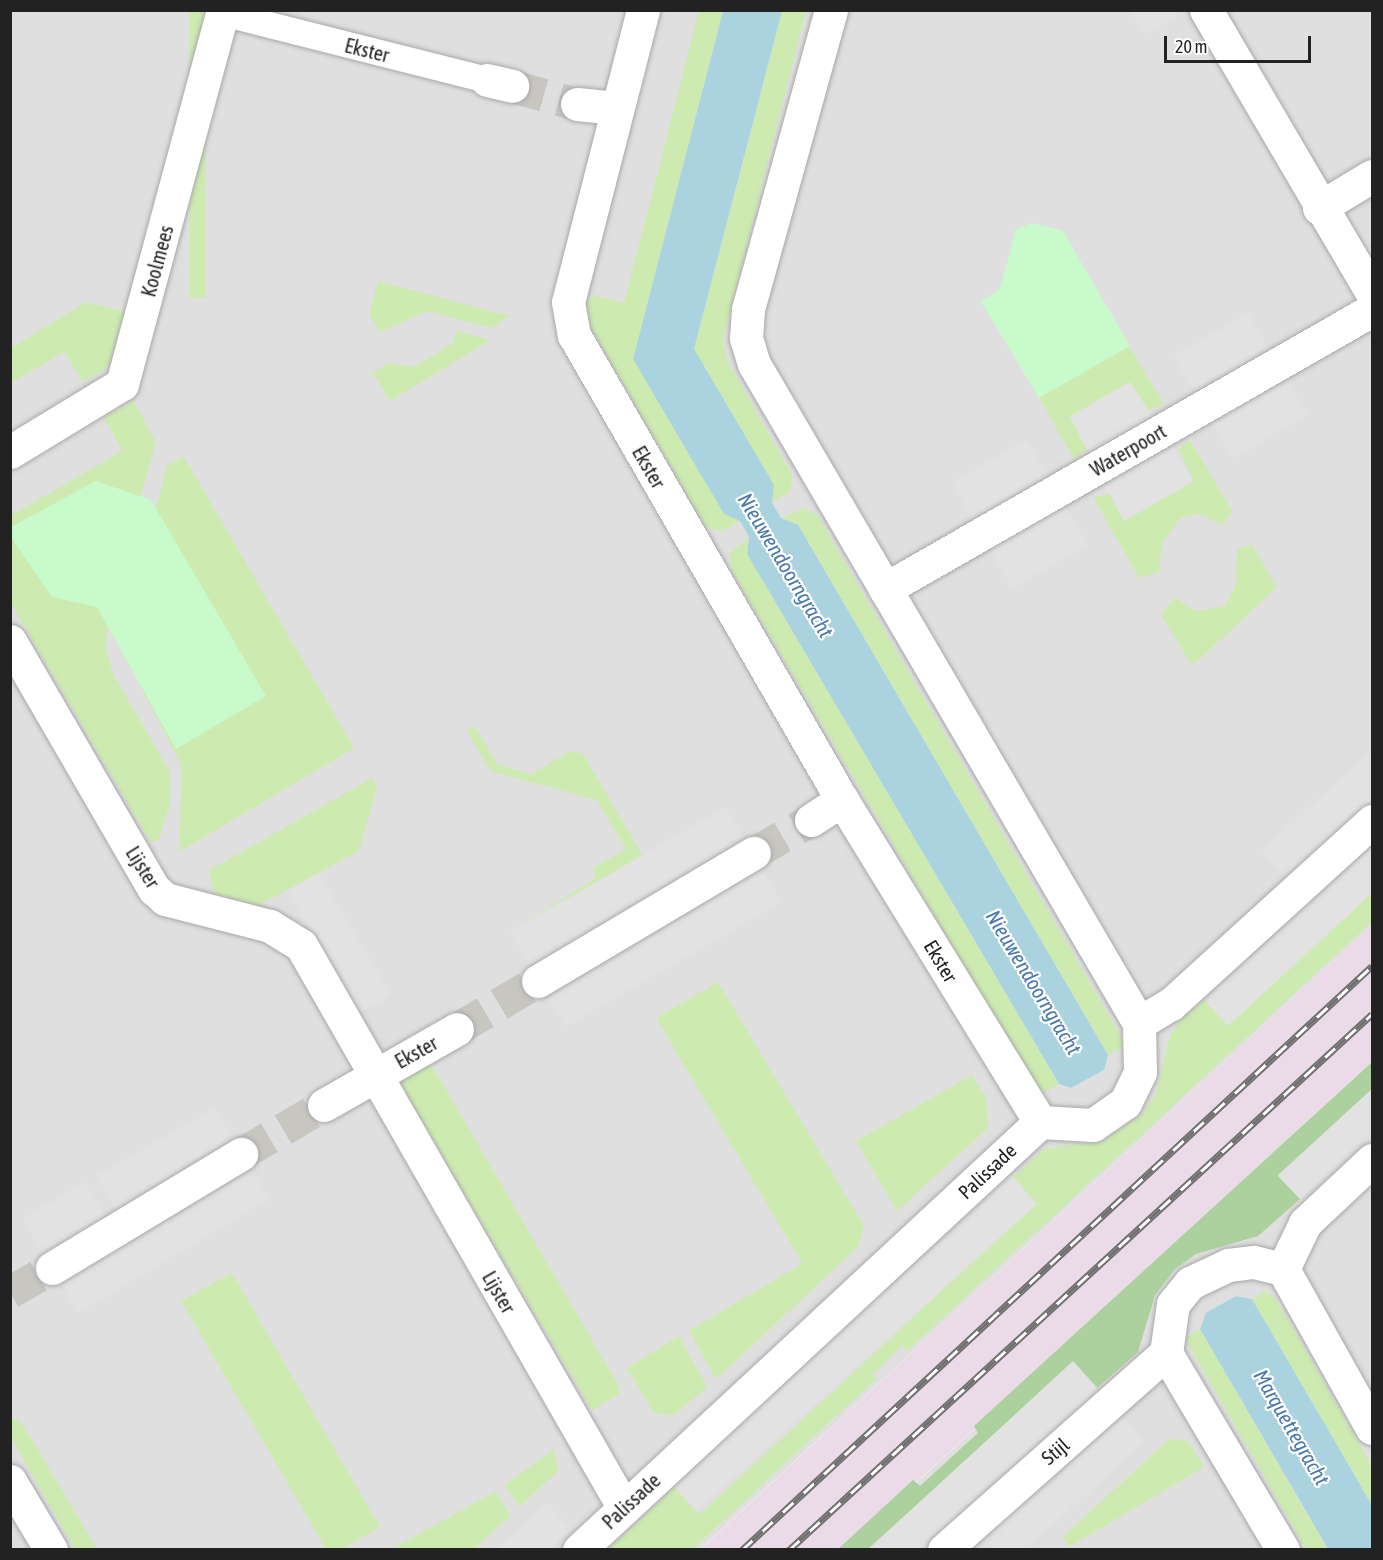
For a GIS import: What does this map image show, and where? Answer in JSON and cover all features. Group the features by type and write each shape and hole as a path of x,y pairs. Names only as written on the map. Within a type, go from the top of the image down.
{"street":[{"name":"Ekster","path":"643,10 568,302 574,335 842,800 1040,1122"},
{"path":"831,10 748,310 746,338 754,364 1139,1023 1140,1072 1125,1103 1093,1125 1040,1122"},
{"path":"1206,10 1319,208 1372,293"},
{"name":"Koolmees","path":"10,452 122,384 222,12"},
{"path":"577,104 617,108"},
{"path":"1319,208 1372,176"},
{"name":"Waterpoort","path":"885,589 1372,310"},
{"name":"Lijster","path":"10,641 154,889 165,899 270,926 294,939 624,1508"},
{"path":"811,820 842,800"},
{"path":"1139,1023 1171,1004 1372,821"},
{"path":"538,981 754,853"},
{"name":"Ekster","path":"374,1075 457,1029"},
{"path":"324,1105 374,1075"},
{"name":"Palissade","path":"579,1550 1040,1122"},
{"path":"52,1268 242,1154"},
{"path":"1283,1269 1305,1223 1372,1160"},
{"path":"1283,1550 1166,1353 1173,1304 1206,1273 1254,1262 1283,1269 1372,1428"},
{"name":"Stijl","path":"958,1545 1166,1353"},
{"path":"10,1481 51,1550"}],"lane":[{"name":"Ekster","path":"222,12 500,83"}],"shaded area":[{"path":"11,11 723,11 633,359 740,521 749,537 747,554 1058,1084 1071,1088 1104,1070 771,503 694,349 782,11 1372,11 1372,924 700,1549 11,1550"},
{"path":"1131,11 1174,11 1178,16 1146,35"},
{"path":"1248,313 1307,415 1233,458 1174,356"},
{"path":"1130,382 1194,481 1124,521 1070,417"},
{"path":"1027,440 1088,545 1012,588 952,484"},
{"path":"1372,750 1372,799 1287,878 1262,851"},
{"path":"726,807 781,902 565,1027 510,932"},
{"path":"1372,845 1372,893 1228,1026 1204,1000"},
{"path":"318,873 391,995 360,1013 287,892"},
{"path":"1372,924 1372,1061 844,1549 700,1550"},
{"path":"1372,1062 1372,1505 1252,1299 1236,1296 1221,1305 1328,1549 844,1550"},
{"path":"1372,1089 1372,1131 1300,1199 1278,1176"},
{"path":"215,1108 269,1199 78,1313 23,1219 85,1181 120,1244 131,1237 97,1176"},
{"path":"1013,1177 1037,1204 696,1511 672,1484"},
{"path":"1073,1361 1145,1441 1026,1549 994,1549 984,1539 973,1549 868,1550"},
{"path":"547,1503 572,1530 551,1549 497,1549"}],"green space":[{"path":"190,11 206,11 206,298 190,298"},
{"path":"699,11 723,11 633,359 740,521 722,531 706,527 590,326 585,302 594,295 624,303"},
{"path":"782,11 806,11 723,338 727,360 793,477 789,492 771,503 694,349"},
{"path":"1032,223 1063,231 1130,346 1039,398 981,301 1000,289 1016,229"},
{"path":"378,281 510,316 491,328 428,311 380,332 369,315"},
{"path":"86,302 126,312 113,359 103,371 83,382 64,352 11,383 11,348"},
{"path":"997,324 1120,331 1164,404 1146,411 1130,382 1070,416 1087,449 1074,459"},
{"path":"456,331 491,340 390,401 373,373 389,363 414,367 453,343"},
{"path":"133,401 156,441 113,598 105,646 113,674 169,770 169,806 159,839 151,843 11,603 10,516 122,451 104,418"},
{"path":"1190,440 1232,511 1223,525 1198,514 1180,518 1162,544 1159,572 1139,578 1093,497 1109,494 1124,521 1194,481 1178,449"},
{"path":"184,457 354,748 179,852 182,766 120,647 167,465"},
{"path":"96,481 151,500 266,696 176,749 97,607 52,597 11,537 11,527"},
{"path":"805,508 817,515 1126,1045 1108,1055 798,525 781,518"},
{"path":"749,537 747,554 1059,1084 1040,1094 732,571 729,554"},
{"path":"1251,544 1277,587 1192,666 1161,615 1174,598 1197,611 1225,606 1236,584 1237,549"},
{"path":"475,726 497,764 531,774 570,751 583,754 643,856 511,932 596,878 592,869 626,849 597,800 490,771 467,731"},
{"path":"372,778 377,786 359,851 259,905 217,898 208,871"},
{"path":"1372,893 1372,922 907,1351 902,1346 872,1375 876,1379 693,1549 608,1550 675,1487 700,1514 1036,1204 1013,1177 1044,1149 1105,1140 1142,1114 1156,1094 1170,1035 1182,1018 1204,1000 1228,1025"},
{"path":"718,982 864,1226 858,1247 716,1379 689,1331 862,1228 802,1263 656,1018"},
{"path":"1372,1062 1372,1089 1278,1175 1300,1199 1258,1236 1196,1254 1175,1269 1155,1295 1138,1352 1097,1388 1073,1362 868,1549 837,1550 913,1480 920,1486 978,1433 974,1426"},
{"path":"427,1066 434,1069 620,1388 618,1395 592,1410 399,1082"},
{"path":"972,1075 986,1098 988,1128 897,1211 856,1141"},
{"path":"232,1273 380,1527 342,1549 326,1549 181,1301"},
{"path":"1265,1291 1275,1298 1372,1466 1372,1505 1252,1299"},
{"path":"1200,1329 1328,1550 1307,1550 1184,1338"},
{"path":"679,1336 707,1387 674,1415 654,1413 627,1368"},
{"path":"11,1418 22,1423 97,1549 75,1549 11,1438"},
{"path":"1169,1439 1188,1441 1204,1467 1069,1547 1063,1537"},
{"path":"554,1449 558,1471 519,1507 505,1485"},
{"path":"496,1491 510,1516 474,1549 392,1549"}],"water":[{"name":"Nieuwendoorngracht","path":"723,11 782,11 694,349 774,485 772,503 781,518 798,525 1108,1055 1104,1070 1071,1088 1059,1084 747,554 749,537 740,521 724,514 633,359"},
{"name":"Marquettegracht","path":"1236,1296 1252,1299 1372,1505 1372,1549 1328,1549 1200,1329 1206,1313"}],"tunnel":[{"path":"512,86 577,104"},
{"path":"754,853 811,820"},
{"path":"457,1029 538,981"},
{"path":"241,1154 324,1105"},
{"path":"10,1292 52,1268"}],"railway":[{"path":"742,1550 1372,966"},
{"path":"789,1550 1372,1014"}]}
